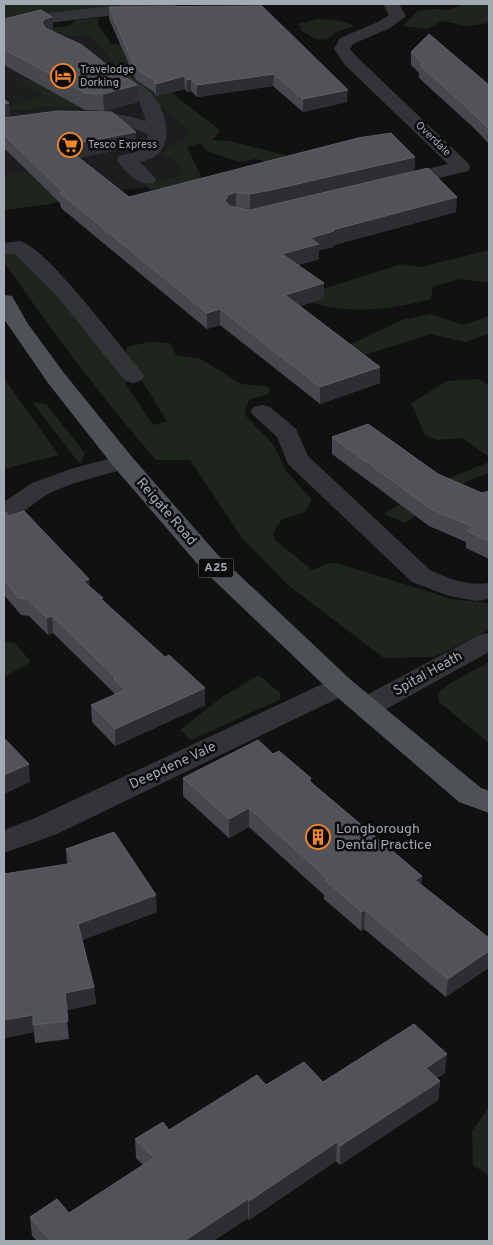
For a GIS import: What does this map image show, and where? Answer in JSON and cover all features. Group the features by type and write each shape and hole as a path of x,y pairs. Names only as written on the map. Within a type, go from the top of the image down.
{"main road":[{"name":"Reigate Road","path":"4,301 18,325 56,378 123,462 208,560 341,686 480,799 489,824"}],"street":[{"path":"4,23 169,4"},
{"name":"Overdale","path":"377,187 461,167 351,61 342,49 346,41 384,25 398,16 391,4"},
{"path":"96,60 146,98 156,116 154,147 145,154 126,160 147,179"},
{"path":"70,116 145,125 155,131"},
{"path":"4,249 20,247 30,256 71,300 134,376"},
{"path":"262,412 288,434 297,459 421,576 449,588 477,593 489,591"},
{"path":"4,513 41,488 82,473 123,462"},
{"name":"Spital Heath","path":"367,707 489,641"},
{"name":"Deepdene Vale","path":"4,842 46,826 341,686"}],"shaded area":[{"path":"4,4 139,4 4,19"},
{"path":"464,4 489,4 489,23 468,26 441,21 428,29 403,26 417,11 432,9 449,10"},
{"path":"99,18 98,24 111,44 127,45 160,84 220,130 213,140 229,141 321,164 289,168 256,159 239,162 207,151 200,143 187,147 201,176 200,183 151,190 143,184 184,175 177,163 162,152 182,141 188,134 184,126 119,72 103,50 88,36 53,36 4,27 49,28 69,26 76,20"},
{"path":"318,19 341,21 354,26 335,33 326,40 315,39 299,29 303,28 298,24"},
{"path":"88,36 103,50 119,72 184,126 188,134 182,141 177,163 185,175 143,184 146,187 117,191 43,171 4,176 4,37"},
{"path":"24,79 37,83 79,106 78,108 50,106 23,111 11,109 10,106 44,95 19,81"},
{"path":"89,165 117,191 51,204 4,210 4,176"},
{"path":"489,250 489,283 461,279 433,286 431,299 387,308 343,309 314,303 325,299 316,291 402,264 421,267"},
{"path":"4,254 20,254 42,276 109,358 153,425 167,421 125,354 127,347 149,342 170,343 176,355 201,359 241,384 270,387 269,394 249,400 244,414 273,444 286,471 312,500 305,512 281,520 273,533 275,540 312,570 329,563 340,564 452,599 489,603 489,630 434,657 384,658 289,586 242,538 190,460 156,460 77,363 4,262"},
{"path":"431,314 463,325 489,316 489,334 465,342 431,334 361,356 349,345 402,320"},
{"path":"4,378 10,387 59,455 4,469"},
{"path":"479,379 489,386 489,457 462,438 436,440 425,435 411,403 447,381"},
{"path":"32,402 46,404 85,453 80,464"},
{"path":"489,462 489,473 465,482 405,523 384,514 437,483"},
{"path":"4,641 15,643 31,662 4,677"},
{"path":"489,662 489,743 439,702 438,693 449,684"},
{"path":"259,675 281,694 279,700 191,740 180,730 222,697"},
{"path":"489,1107 489,1176 473,1165 472,1131"}],"building":[{"path":"262,6 348,90 303,99 274,74 197,85 191,79 187,80 184,76 156,84 154,80 135,68 109,7"},
{"path":"41,10 52,17 42,22 45,28 82,45 137,85 103,94 85,93 4,49 4,19"},
{"path":"429,34 489,85 489,129 420,65 424,65 411,52"},
{"path":"57,111 112,112 136,132 64,146 129,197 358,138 391,133 415,157 271,190 250,194 236,192 228,195 225,201 230,206 250,210 428,168 457,197 332,230 334,231 310,238 319,244 282,254 324,283 285,295 380,367 320,387 220,309 207,313 60,193 63,192 4,135 4,118"},
{"path":"368,424 438,474 482,493 489,491 489,541 467,531 473,527 431,509 332,437"},
{"path":"4,510 9,516 24,511 89,579 83,581 103,598 100,598 165,657 169,655 205,688 115,729 91,705 125,690 114,679 116,678 52,616 47,618 27,599 19,598 4,580"},
{"path":"4,738 29,764 4,775"},
{"path":"258,740 273,754 279,751 311,778 308,780 422,876 415,880 489,938 489,951 448,979 365,910 362,912 325,880 328,879 249,808 229,819 183,778"},
{"path":"114,832 156,895 78,924 94,987 65,993 68,1021 33,1025 33,1015 4,1020 4,874 74,863 66,849"},
{"path":"414,1024 447,1054 426,1068 440,1081 340,1146 337,1142 249,1201 248,1199 184,1241 51,1241 30,1217 57,1199 69,1213 154,1158 135,1139 163,1122 169,1130 257,1075 266,1085 304,1062 323,1082"}],"place":[{"name":"Travelodge Dorking","path":"63,76"},
{"name":"Tesco Express","path":"70,145"},
{"name":"Longborough Dental Practice","path":"318,837"}]}
